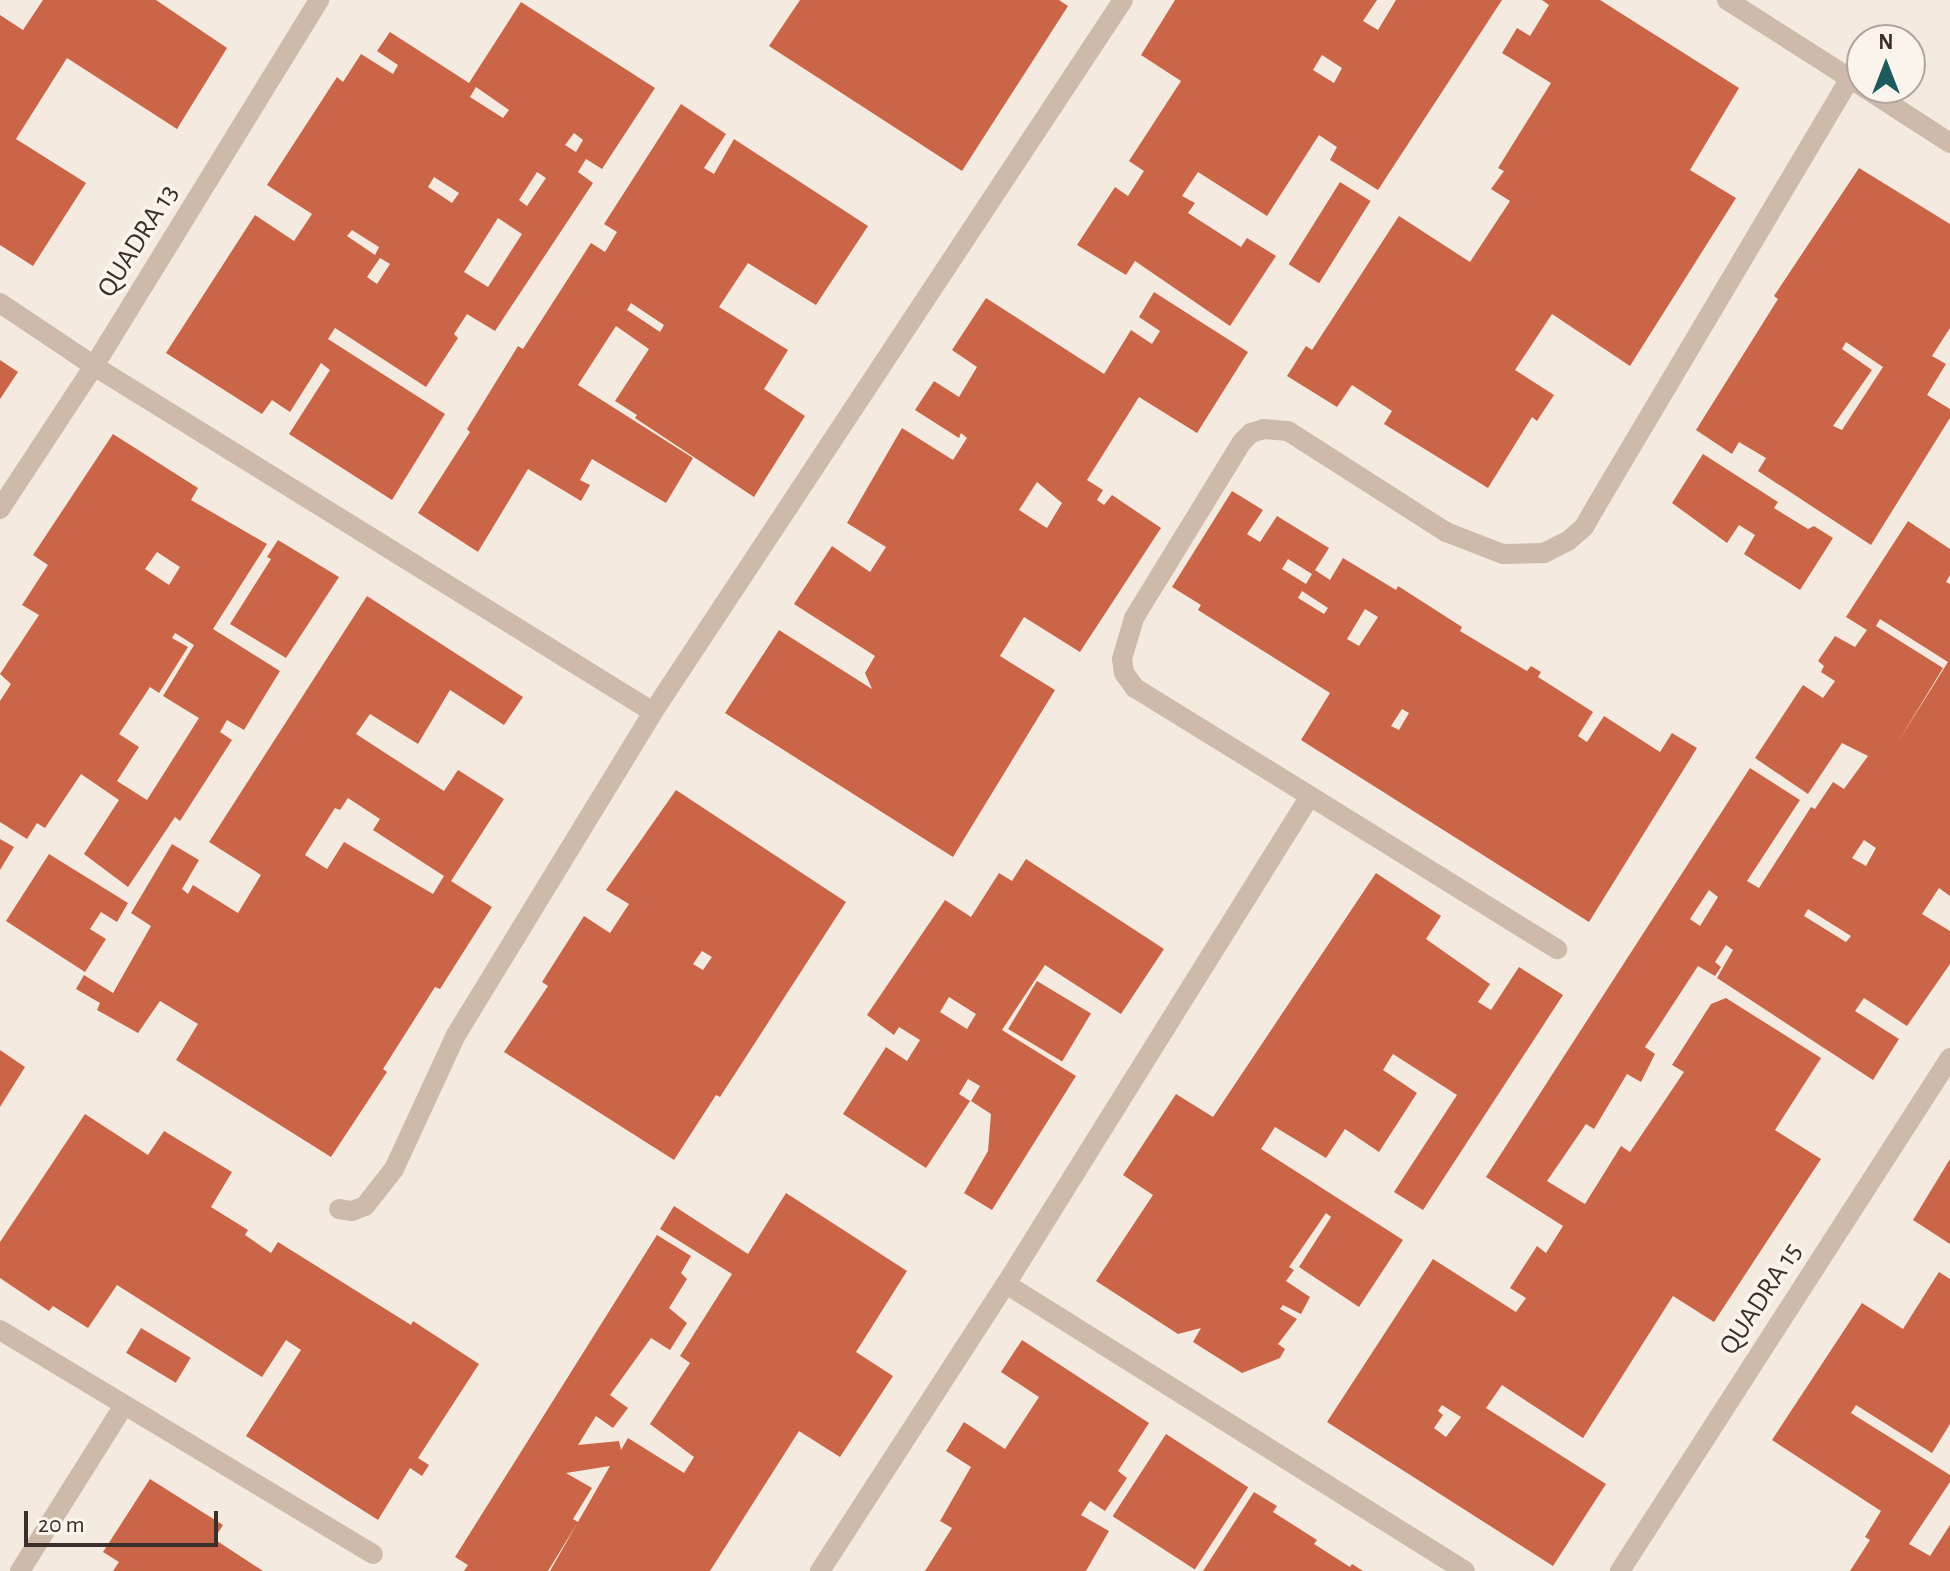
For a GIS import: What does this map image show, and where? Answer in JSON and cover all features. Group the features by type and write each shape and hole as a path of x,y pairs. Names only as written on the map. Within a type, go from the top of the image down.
{"street":[{"name":"QUADRA 13","path":"0,509 94,366 319,0"},
{"path":"339,1209 352,1211 365,1206 394,1169 456,1035 653,712 1123,0"},
{"path":"1727,0 1846,76"},
{"path":"1557,949 1135,688 1124,673 1122,659 1134,618 1242,442 1251,433 1264,429 1288,431 1446,532 1503,554 1544,553 1568,541 1584,527 1847,104"},
{"path":"1890,104 1950,143"},
{"path":"0,303 94,366 653,712"},
{"path":"820,1571 1006,1284 1310,796"},
{"name":"QUADRA 15","path":"1620,1571 1950,1058"},
{"path":"1006,1284 1465,1571"},
{"path":"0,1330 123,1407 373,1554"},
{"path":"20,1571 123,1407"}],"building":[{"path":"43,0 156,0 227,48 177,129 67,58 16,139 86,183 33,266 0,245 0,15 23,30"},
{"path":"800,0 1059,0 1068,6 962,171 769,46"},
{"path":"1175,0 1377,0 1363,21 1378,30 1396,0 1502,0 1378,190 1330,160 1337,147 1319,135 1267,216 1198,172 1182,196 1195,203 1188,213 1241,247 1247,238 1276,256 1230,326 1135,261 1126,275 1077,245 1115,187 1128,196 1144,171 1129,161 1181,81 1141,55","holes":["1322,55 1342,68 1334,83 1313,70"]},
{"path":"1542,0 1600,0 1739,88 1690,170 1736,198 1630,366 1552,314 1515,370 1554,395 1537,421 1532,417 1488,488 1384,424 1392,411 1352,385 1337,407 1287,376 1306,346 1312,350 1399,216 1470,262 1510,201 1491,189 1504,171 1498,168 1551,83 1502,53 1517,28 1530,36 1549,5"},
{"path":"521,2 655,88 602,169 586,159 578,172 593,183 495,331 467,314 454,334 458,338 426,387 335,328 328,339 445,414 392,500 289,434 330,370 321,363 290,412 272,400 262,414 166,353 255,215 294,241 312,214 267,185 337,77 343,82 361,54 393,74 398,65 377,51 390,32 469,83","holes":["476,87 509,110 503,118 470,97","574,133 583,140 576,152 565,145","537,172 546,178 527,206 519,200","434,177 459,193 452,203 428,187","498,218 522,234 488,287 464,272","352,230 379,247 375,255 347,236","380,258 390,264 377,284 367,277"]},
{"path":"681,104 726,134 704,168 714,174 734,139 868,226 816,305 748,263 719,307 788,350 764,389 805,416 754,497 635,418 637,415 615,401 649,349 616,326 578,385 693,458 666,503 592,459 580,480 590,485 581,501 528,469 478,552 418,513 470,432 467,429 518,346 523,349 591,243 605,252 617,232 604,224","holes":["631,303 664,325 660,332 627,310"]},
{"path":"1859,168 1950,224 1950,328 1932,356 1946,364 1927,395 1950,409 1950,418 1871,545 1758,471 1766,458 1739,442 1732,454 1696,430 1778,299 1774,296","holes":["1846,342 1883,367 1842,430 1833,426 1872,370 1842,349"]},
{"path":"1340,182 1371,201 1319,283 1289,264"},
{"path":"1154,292 1248,352 1197,433 1139,397 1087,480 1103,490 1097,500 1104,505 1112,495 1161,528 1080,652 1024,617 1000,656 1055,690 953,857 725,713 779,630 872,689 865,673 875,656 794,604 832,546 870,572 886,547 847,523 902,428 953,460 967,438 961,433 959,438 915,410 934,381 959,397 977,367 952,350 986,298 1104,374 1131,330 1152,344 1160,331 1139,317","holes":["1037,482 1062,503 1047,528 1019,510"]},
{"path":"0,360 18,372 0,399"},
{"path":"113,434 198,488 191,500 267,544 213,629 280,671 244,730 227,720 220,732 232,740 180,821 175,817 128,887 84,854 119,800 81,774 45,828 37,823 27,839 0,822 0,701 11,684 0,674 39,615 22,605 48,565 33,555","holes":["157,552 180,567 169,585 145,569","175,633 194,645 163,696 199,718 147,800 117,781 139,747 119,734 150,687 159,693 188,647 172,638"]},
{"path":"1703,454 1778,502 1774,508 1808,529 1814,526 1833,538 1800,590 1744,554 1755,535 1739,525 1727,543 1672,503"},
{"path":"1232,491 1263,510 1247,534 1260,542 1277,516 1329,548 1315,570 1330,580 1343,558 1396,590 1398,586 1462,627 1460,631 1527,671 1531,666 1541,672 1538,677 1593,712 1578,736 1587,742 1604,716 1660,752 1672,733 1697,748 1589,922 1301,740 1330,693 1198,610 1201,605 1172,587","holes":["1288,559 1312,574 1306,584 1282,569","1302,591 1328,608 1324,614 1298,598","1365,609 1378,617 1359,646 1347,639","1402,709 1409,713 1399,730 1391,726"]},
{"path":"1908,521 1950,549 1950,575 1946,582 1950,584 1950,896 1939,888 1922,914 1950,931 1950,964 1907,1026 1864,998 1855,1011 1899,1039 1873,1080 1717,978 1733,950 1726,945 1715,962 1721,967 1715,976 1698,966 1645,1047 1655,1054 1641,1082 1627,1074 1594,1129 1586,1124 1547,1181 1585,1204 1621,1146 1630,1152 1684,1072 1672,1065 1711,1004 1726,998 1821,1058 1775,1130 1821,1159 1714,1322 1673,1296 1583,1438 1502,1385 1486,1408 1606,1484 1553,1566 1327,1422 1433,1259 1516,1312 1526,1298 1510,1288 1537,1246 1546,1253 1563,1226 1486,1177 1750,768 1800,800 1747,881 1759,888 1811,807 1815,809 1833,782 1844,789 1868,756 1842,743 1808,794 1755,758 1803,685 1823,698 1835,681 1821,672 1824,666 1818,661 1835,636 1855,647 1867,630 1846,617","holes":["1880,619 1948,662 1896,745 1943,668 1876,626","1864,840 1876,848 1866,866 1852,858","1709,890 1718,897 1700,926 1690,919","1808,909 1851,936 1846,942 1804,916","1442,1405 1461,1417 1446,1437 1434,1428 1443,1415 1438,1411"]},
{"path":"278,540 339,577 286,658 230,624 271,559 267,557"},
{"path":"367,596 523,697 504,725 450,690 418,744 370,714 356,734 444,791 458,770 504,799 451,881 492,907 440,989 435,987 383,1069 387,1072 331,1157 176,1060 198,1024 160,1001 138,1033 97,1010 100,1003 76,989 84,975 113,993 151,926 131,913 172,844 199,860 182,889 188,894 193,885 238,913 261,875 209,842","holes":["348,798 380,819 373,830 444,876 433,894 344,842 327,869 305,855 335,808 340,810"]},
{"path":"676,790 846,902 720,1097 716,1095 674,1160 504,1052 548,986 542,982 584,916 610,933 629,904 606,890","holes":["702,951 712,957 703,970 693,964"]},
{"path":"0,839 14,847 0,870"},
{"path":"49,854 128,903 117,922 101,912 90,929 106,939 85,972 6,921"},
{"path":"1026,859 1164,949 1121,1014 1045,965 1002,1030 1076,1076 992,1210 964,1193 988,1151 991,1114 971,1101 980,1086 968,1079 959,1094 970,1101 926,1168 843,1114 886,1047 907,1061 920,1040 899,1027 894,1035 867,1015 945,900 971,917 999,873 1012,881","holes":["949,997 976,1014 967,1029 940,1012"]},
{"path":"1376,873 1441,916 1426,939 1490,984 1478,1002 1491,1010 1519,967 1563,995 1423,1210 1394,1192 1457,1095 1393,1054 1383,1070 1417,1093 1379,1152 1345,1129 1326,1158 1275,1127 1261,1149 1403,1240 1359,1307 1299,1267 1331,1217 1326,1213 1289,1267 1294,1270 1286,1281 1310,1297 1301,1314 1283,1305 1280,1309 1297,1319 1278,1344 1285,1349 1280,1358 1242,1373 1193,1342 1201,1328 1178,1334 1096,1281 1153,1195 1123,1175 1176,1094 1213,1117"},
{"path":"1037,981 1091,1013 1062,1061 1008,1029"},
{"path":"0,1050 25,1067 0,1107"},
{"path":"85,1114 148,1155 164,1131 232,1172 211,1207 248,1230 245,1235 271,1253 278,1242 411,1325 413,1321 479,1364 418,1458 429,1465 422,1476 410,1468 378,1520 246,1436 301,1350 286,1340 262,1377 117,1285 88,1328 53,1306 49,1311 0,1278 0,1242"},
{"path":"1950,1159 1950,1244 1913,1220"},
{"path":"786,1193 907,1271 856,1352 893,1376 840,1457 799,1431 710,1571 550,1571 578,1522 548,1571 464,1571 468,1565 455,1557 657,1235 691,1256 681,1273 687,1279 669,1308 687,1323 670,1350 651,1338 610,1395 628,1408 613,1428 596,1416 578,1445 619,1441 621,1450 628,1438 684,1473 694,1457 650,1424 690,1363 680,1356 732,1274 660,1229 674,1206 748,1254","holes":["610,1466 578,1522 573,1519 592,1488 566,1473"]},
{"path":"1939,1272 1950,1279 1950,1424 1932,1453 1856,1405 1851,1413 1950,1475 1950,1482 1909,1544 1930,1556 1950,1525 1950,1571 1850,1571 1870,1540 1865,1537 1881,1511 1772,1440 1862,1303 1903,1329"},
{"path":"141,1328 191,1358 176,1383 126,1353"},
{"path":"1022,1340 1149,1423 1118,1471 1127,1478 1105,1511 1090,1501 1081,1515 1109,1531 1086,1571 925,1571 952,1528 940,1521 971,1467 946,1451 964,1422 1005,1449 1039,1397 1001,1372"},
{"path":"1166,1434 1248,1487 1195,1570 1113,1516"},
{"path":"150,1479 223,1525 214,1539 263,1571 113,1571 119,1562 103,1552"},
{"path":"1254,1492 1277,1506 1273,1512 1317,1540 1314,1544 1350,1567 1352,1564 1363,1571 1203,1571"}]}
